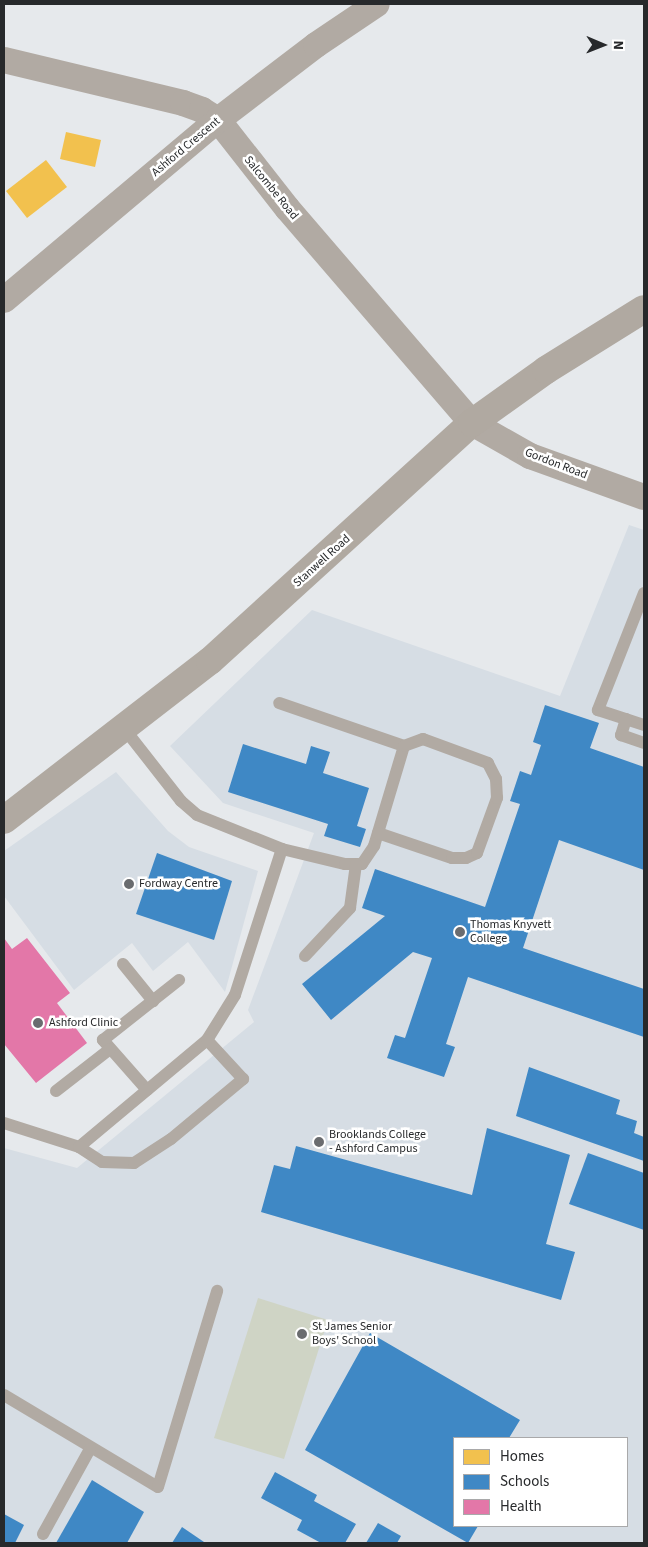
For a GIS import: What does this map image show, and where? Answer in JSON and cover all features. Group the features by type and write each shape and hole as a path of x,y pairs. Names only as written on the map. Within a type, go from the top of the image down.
{"main road":[{"name":"Stanwell Road","path":"4,820 123,726 210,661 472,423 546,370 644,308"}],"street":[{"name":"Ashford Crescent","path":"4,300 218,120 316,45 377,4"},
{"name":"Salcombe Road","path":"4,60 183,103 202,110 218,120 287,208 472,423"},
{"name":"Gordon Road","path":"472,423 530,456 644,497"}],"lane":[{"path":"644,593 598,710 644,725"},
{"path":"280,703 404,746 423,739 488,763 496,779 497,798 477,853 466,858 452,858 378,833"},
{"path":"626,719 621,735 644,743"},
{"path":"123,726 181,801 197,815 282,849 356,864 362,864 374,846 404,746"},
{"path":"79,1147 207,1040 234,995 282,849"},
{"path":"305,956 350,908 356,864"},
{"path":"123,964 152,1001"},
{"path":"147,1090 103,1040 179,980"},
{"path":"4,1123 79,1147 102,1162 134,1163 171,1139 243,1078 207,1040"},
{"path":"56,1091 110,1049"},
{"path":"4,1395 64,1429 90,1449 158,1487 217,1291"},
{"path":"43,1534 90,1449"}],"shaded area":[{"path":"629,525 644,530 644,1543 4,1543 4,1148 77,1168 254,1022 248,1010 314,833 223,803 170,746 312,610 560,696"},
{"name":"Fordway Centre","path":"116,772 168,831 189,847 258,871 225,992 188,942 153,971 132,943 74,990 4,896 4,851"}],"green space":[{"path":"258,1298 328,1320 284,1459 214,1438"}],"building: Homes":[{"path":"66,132 101,140 95,167 60,159"},
{"path":"46,160 67,187 27,218 6,191"}],"building: Schools":[{"path":"545,705 599,723 590,748 644,767 644,870 559,840 523,948 644,989 644,1037 468,977 446,1044 455,1047 444,1077 387,1058 395,1035 405,1038 432,958 413,952 331,1020 302,984 385,916 362,908 375,869 485,907 520,804 510,801 520,771 531,775 541,745 533,742"},
{"path":"243,744 306,764 311,746 330,752 323,773 369,788 357,826 366,829 360,847 324,836 328,824 228,792"},
{"path":"157,853 232,881 214,940 136,914"},
{"path":"529,1067 620,1100 616,1114 637,1121 634,1133 644,1137 644,1161 516,1116"},
{"path":"487,1128 570,1155 546,1244 575,1252 561,1300 261,1212 274,1165 290,1169 296,1146 472,1195"},
{"path":"588,1153 644,1173 644,1230 569,1204"},
{"path":"370,1333 520,1420 510,1437 453,1437 453,1527 477,1527 468,1543 305,1450"},
{"path":"275,1472 317,1495 314,1501 356,1524 345,1543 321,1543 297,1530 302,1520 261,1498"},
{"path":"92,1480 144,1512 127,1543 56,1543"},
{"path":"4,1514 24,1525 15,1543 4,1543"},
{"path":"378,1523 401,1536 397,1543 366,1543"},
{"path":"182,1527 204,1542 204,1543 172,1543"}],"building: Health":[{"name":"Ashford Clinic","path":"4,938 12,949 27,938 70,993 57,1003 87,1043 36,1083 4,1044"}],"place":[{"name":"Fordway Centre","path":"129,884"},
{"name":"Thomas Knyvett College","path":"460,932"},
{"name":"Ashford Clinic","path":"38,1023"},
{"name":"Brooklands College - Ashford Campus","path":"319,1142"},
{"name":"St James Senior Boys' School","path":"302,1334"}]}
